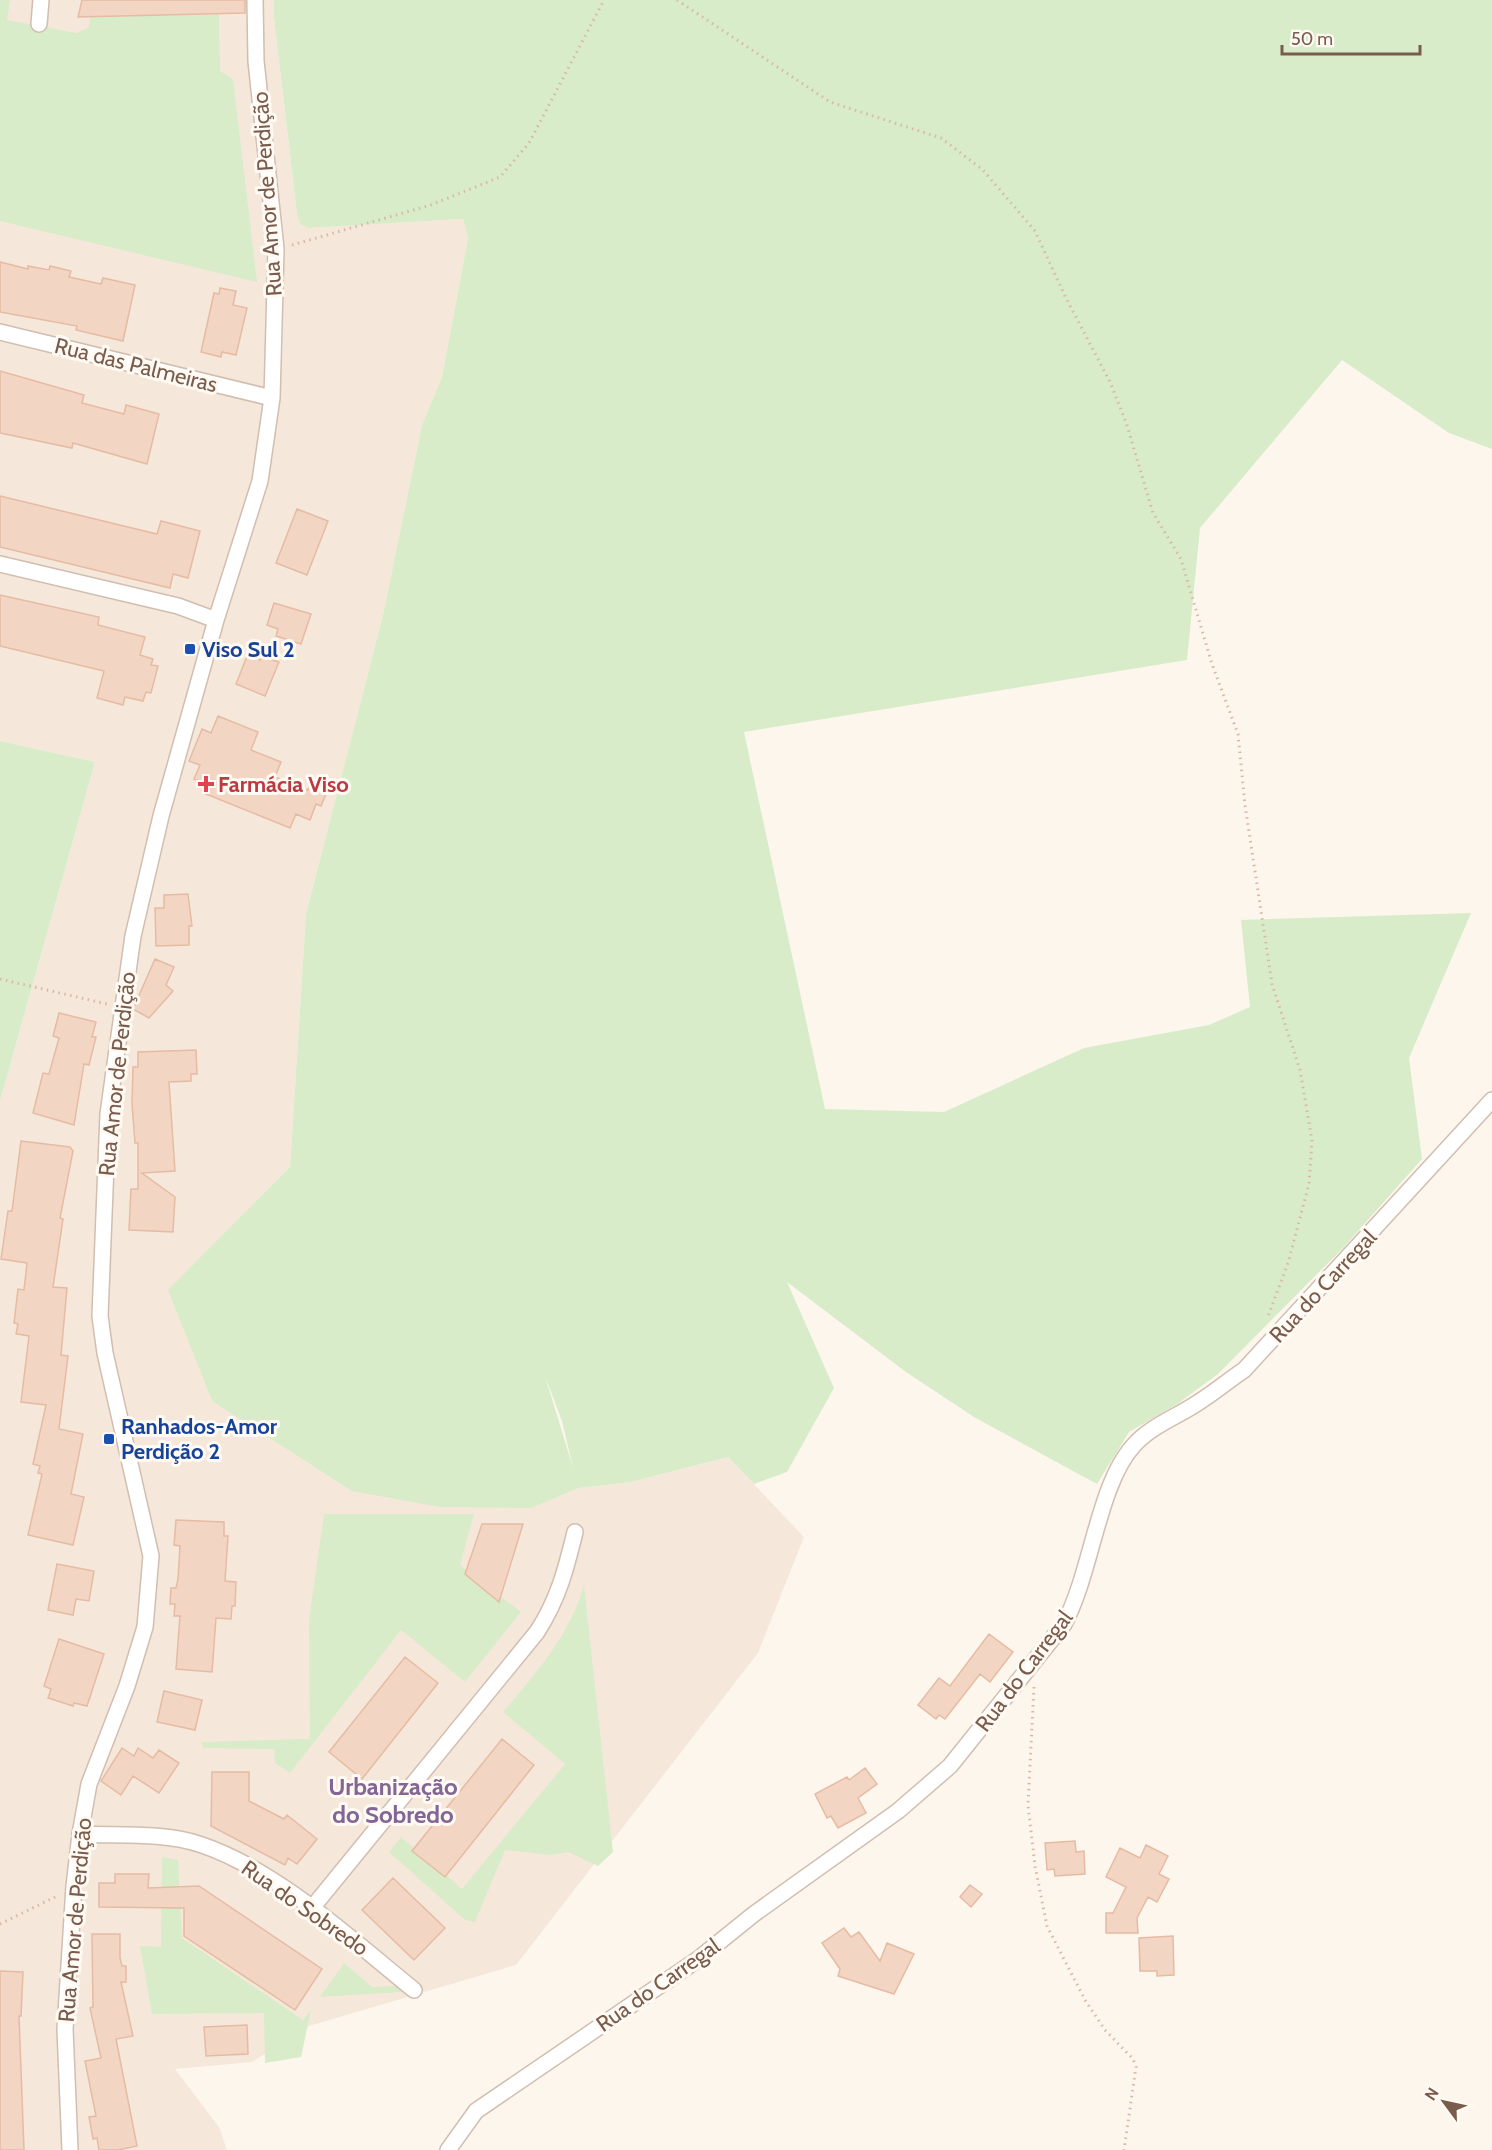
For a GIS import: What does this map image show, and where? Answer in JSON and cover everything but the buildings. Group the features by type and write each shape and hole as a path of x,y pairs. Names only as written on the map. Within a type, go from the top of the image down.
{"street":[{"path":"39,24 41,0"},
{"name":"Rua Amor de Perdição","path":"70,2150 65,2029 74,1886 80,1834 89,1784 127,1686 145,1626 151,1556 105,1353 100,1316 108,1114 133,936 161,816 216,620 260,481 272,398 276,249 256,61 255,0"},
{"name":"Rua das Palmeiras","path":"0,332 272,398"},
{"path":"0,564 178,606 216,620"},
{"name":"Rua do Carregal","path":"448,2150 476,2111 697,1960 754,1914 898,1811 950,1766 1027,1673 1064,1624 1076,1602 1113,1479 1121,1461 1144,1434 1199,1402 1244,1370 1492,1100"},
{"path":"312,1908 537,1632 552,1610 562,1584 575,1532"},
{"name":"Rua do Sobredo","path":"80,1834 157,1838 197,1843 237,1860 312,1908 414,1990"}],"path":[{"path":"276,249 334,235 431,205 500,177 529,144 604,0"},
{"path":"677,0 830,102 941,138 983,170 1035,231 1065,296 1110,382 1126,422 1153,513 1181,559 1212,664 1238,734 1245,805 1272,984 1300,1070 1312,1140 1309,1184 1287,1263 1267,1316 1268,1345"},
{"path":"0,979 88,997 123,1009"},
{"path":"1027,1673 1035,1687 1030,1738 1029,1805 1035,1866 1047,1926 1085,2000 1105,2030 1132,2059 1136,2067 1124,2150"},
{"path":"0,1924 74,1886"}],"shaded area":[{"path":"0,0 274,0 274,18 300,224 308,228 463,219 468,238 442,377 422,425 383,615 306,914 290,1167 169,1290 212,1401 530,1508 579,1488 631,1482 728,1457 804,1537 758,1653 516,1965 309,2026 252,2062 175,2069 219,2127 227,2150 0,2150 0,1101 95,762 0,741"}],"green space":[{"path":"0,0 10,0 7,20 77,33 89,27 90,17 219,14 220,71 233,79 257,282 0,221"},
{"path":"274,0 1492,0 1492,449 1449,433 1342,360 1200,528 1187,660 744,732 825,1109 944,1112 1084,1048 1209,1025 1250,1007 1241,920 1471,913 1409,1058 1422,1159 1343,1248 1218,1374 1177,1404 1129,1432 1097,1484 974,1417 906,1372 787,1282 834,1388 787,1472 754,1484 728,1457 631,1482 579,1488 531,1508 440,1507 352,1491 212,1401 168,1290 290,1167 306,914 383,615 422,425 442,377 468,238 463,219 308,228 300,224 274,18","holes":["545,1376 562,1421 573,1468"]},
{"path":"0,741 95,762 0,1101"},
{"path":"324,1514 474,1514 460,1565 521,1612 465,1682 401,1630 290,1773 275,1763 274,1749 203,1748 202,1742 310,1739 309,1621"},
{"path":"584,1586 613,1852 598,1866 568,1852 552,1855 505,1850 475,1922 465,1920 389,1852 401,1837 462,1889 565,1764 503,1712 560,1638 578,1604"},
{"path":"162,1857 178,1860 182,1938 303,2020 311,2010 301,2057 265,2063 264,2013 152,2014 140,1946 161,1947"},
{"path":"344,1963 372,1987 396,1986 402,1992 320,1997"}],"place":[{"name":"Viso Sul 2","path":"190,649"},
{"name":"Farmácia Viso","path":"206,784"},
{"name":"Ranhados-Amor Perdição 2","path":"109,1439"}],"district":[{"name":"Urbanização do Sobredo","path":"393,1800"}]}
